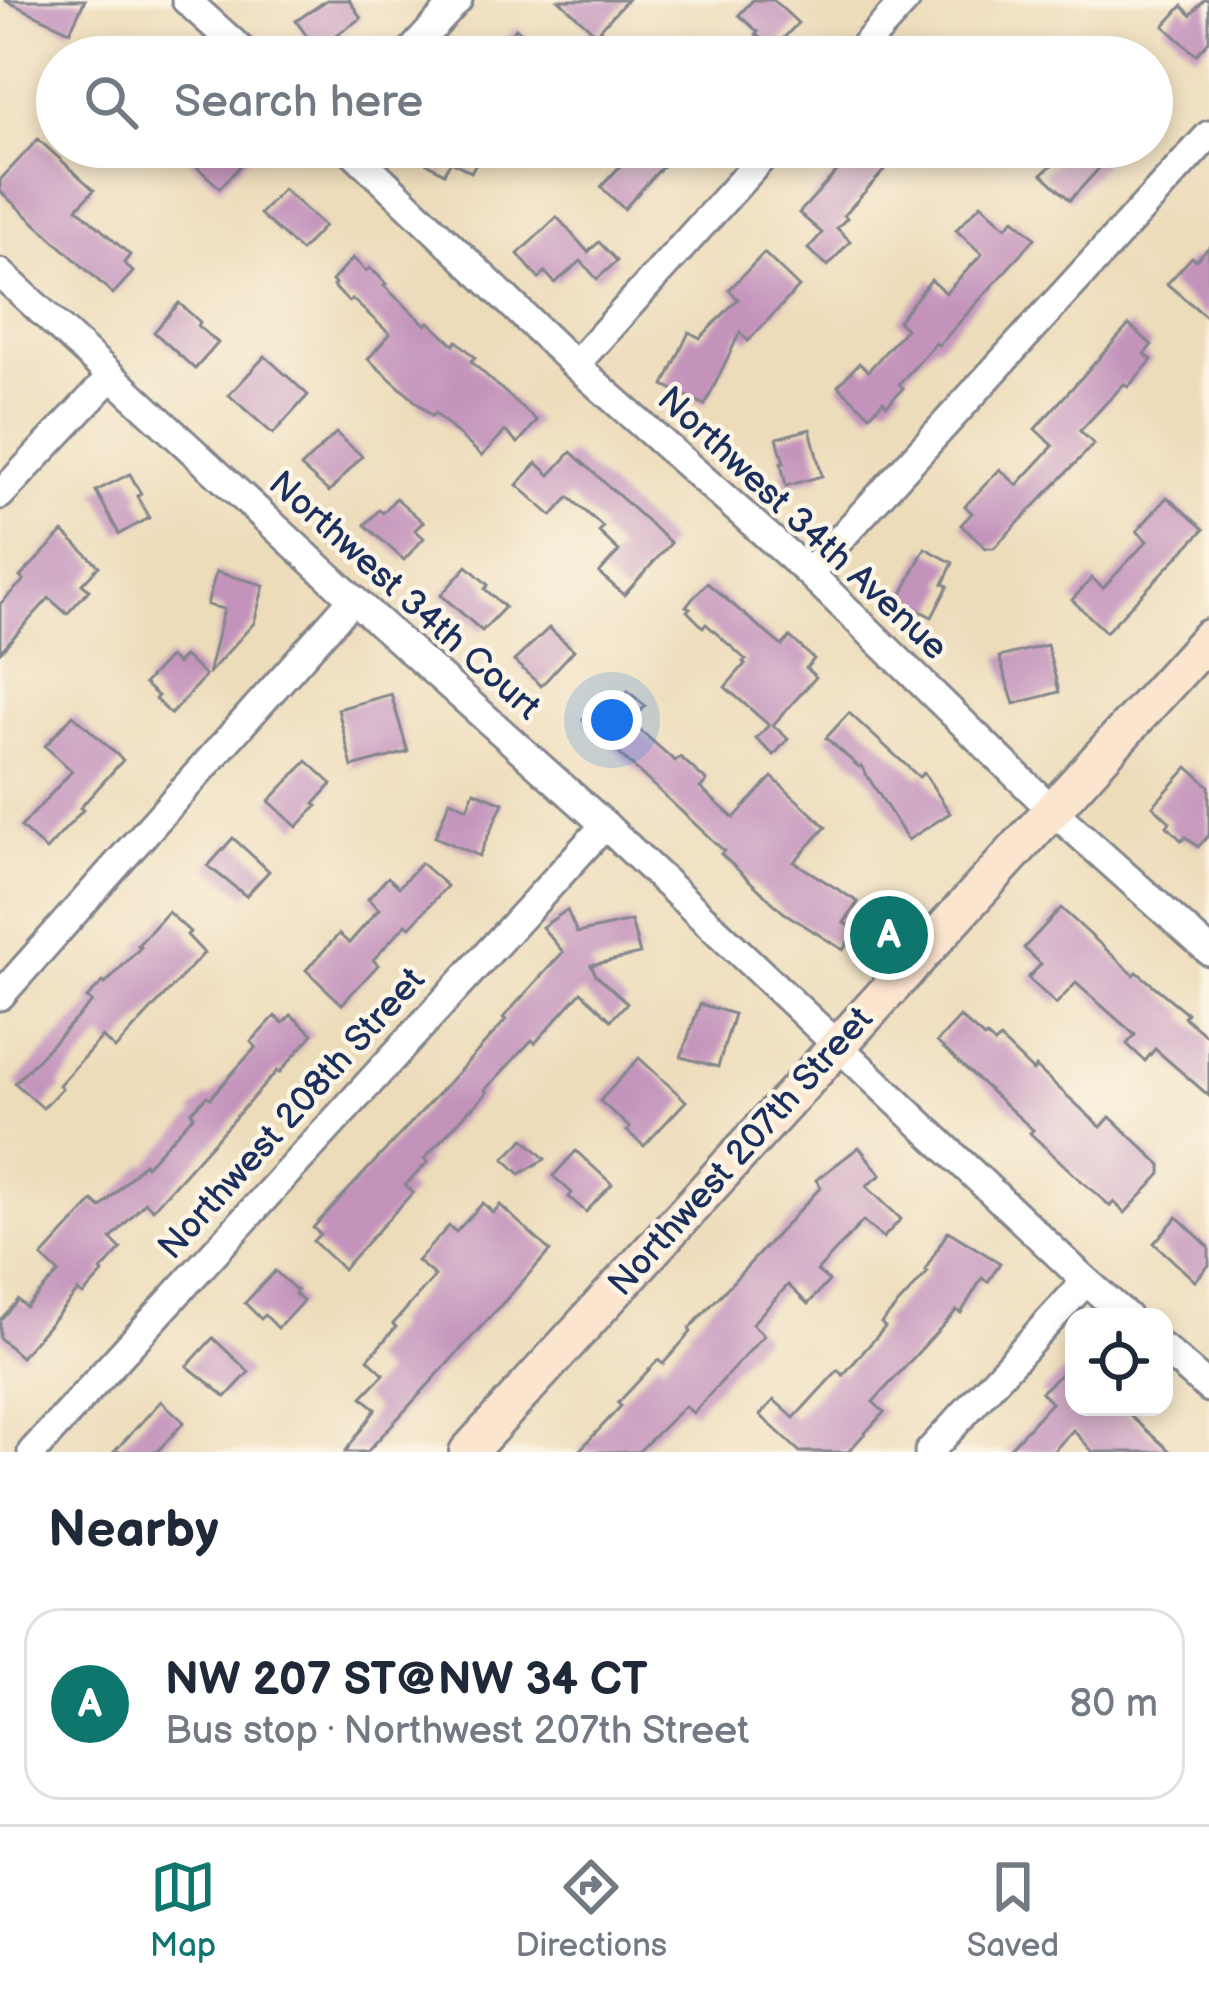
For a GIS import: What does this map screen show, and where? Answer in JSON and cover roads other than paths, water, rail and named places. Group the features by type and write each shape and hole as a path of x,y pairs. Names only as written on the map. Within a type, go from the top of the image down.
{"street":[{"path":"186,0 226,36"},
{"path":"425,36 458,0"},
{"path":"873,36 906,0"},
{"path":"809,573 1209,135"},
{"name":"Northwest 34th Avenue","path":"370,168 575,365 809,573 1052,810 1209,951"},
{"path":"575,365 753,168"},
{"name":"Northwest 34th Court","path":"0,273 605,825 1116,1308"},
{"path":"0,495 111,377"},
{"path":"0,996 352,599"},
{"name":"Northwest 207th Street","path":"468,1452 1209,638"},
{"name":"Northwest 208th Street","path":"32,1452 605,825"},
{"path":"929,1452 1085,1281"},
{"path":"1173,1357 1209,1388"}],"place":[{"name":"NW 207 ST@NW 34 CT","path":"889,935"}]}
